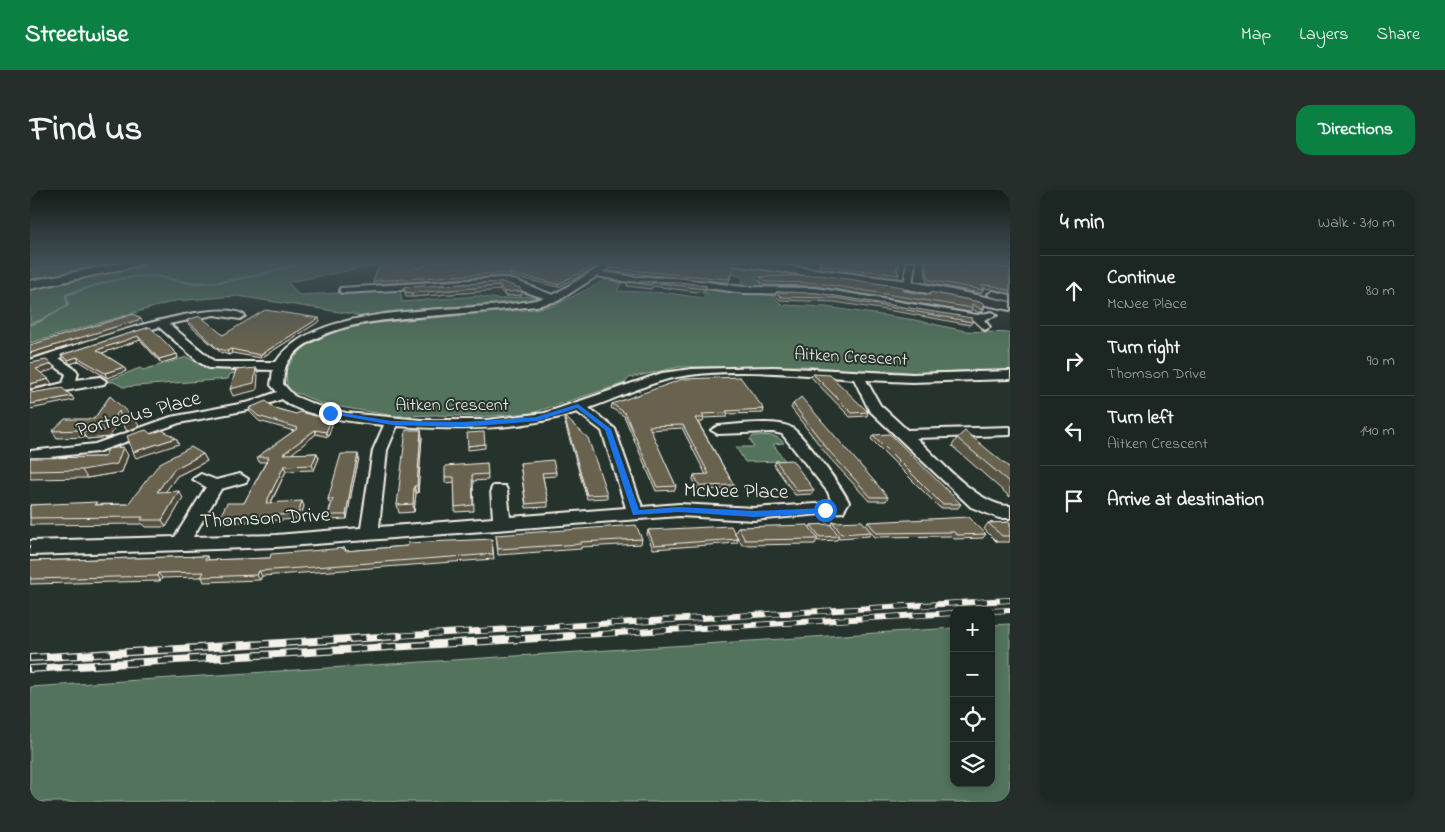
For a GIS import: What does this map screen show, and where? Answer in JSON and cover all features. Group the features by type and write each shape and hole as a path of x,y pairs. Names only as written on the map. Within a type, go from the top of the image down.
{"street":[{"path":"533,291 555,299"},
{"path":"284,394 277,385 280,366 298,345 342,325 373,319 536,303 555,299 569,291"},
{"path":"760,291 830,293 977,318 992,315"},
{"path":"935,291 1010,306"},
{"path":"993,294 1010,298"},
{"path":"30,364 161,323 214,312 240,316"},
{"path":"977,318 985,327"},
{"path":"161,323 203,360 213,366 280,366"},
{"path":"50,357 72,373 68,385"},
{"name":"Aitken Crescent","path":"284,394 300,404 330,413 392,423 420,425 506,423 537,419 666,376 687,372 809,370 882,377 1010,375"},
{"path":"858,375 874,407 977,503 999,512 1010,512"},
{"path":"34,394 68,385 100,381"},
{"name":"Porteous Place","path":"30,455 60,454 97,448 176,420 253,405 284,394"},
{"path":"578,406 608,429 636,513"},
{"path":"369,534 380,450 392,423"},
{"name":"McNee Place","path":"636,513 679,510 754,514 837,508 841,502 839,496 787,431 773,428 739,436 718,430"},
{"path":"903,434 1010,431"},
{"path":"180,544 208,482 240,478"},
{"path":"499,490 502,523"},
{"name":"Thomson Drive","path":"30,548 276,541 636,513"}],"green space":[{"path":"30,291 295,291 299,295 400,291 402,302 477,296 499,299 539,295 540,297 520,301 384,312 377,316 368,317 237,296 175,301 30,343"},
{"path":"584,291 668,293 703,298 707,291 769,292 781,304 785,305 826,307 915,320 965,331 1010,333 1010,372 977,370 919,373 884,370 879,372 803,366 679,367 629,378 625,383 532,413 479,417 395,416 322,404 300,394 292,393 287,386 286,370 292,361 304,347 334,331 374,323 534,309 556,305"},
{"path":"187,357 208,369 268,368 266,371 230,374 228,379 123,387 114,382 104,382 140,368 143,370"},
{"path":"753,436 770,436 781,440 784,443 773,444 785,461 745,462 736,447 754,447 750,439"},
{"path":"1010,624 1010,802 30,802 30,687 950,628 950,787 995,787 995,625"}],"building":[{"path":"405,291 443,291 412,293"},
{"path":"503,291 522,291 504,292"},
{"path":"864,291 904,291 930,295 930,292 984,303 984,309 972,304 972,308"},
{"path":"776,292 817,293 972,318 972,322 836,298 781,297"},
{"path":"265,310 319,318 260,355 231,349 227,351 218,349 187,320 200,316 223,335"},
{"path":"134,314 141,319 30,353 30,345"},
{"path":"150,327 177,354 159,359 138,336 97,350 124,367 105,373 77,357 68,360 61,355"},
{"path":"46,360 52,364 36,369 49,379 30,384 30,363"},
{"path":"256,368 254,383 230,389 236,370"},
{"path":"813,374 830,375 868,412 852,413"},
{"path":"740,377 764,409 702,414 704,418 695,418 734,485 700,486 694,475 709,474 683,425 649,426 676,486 657,487 625,413 612,404 683,379"},
{"path":"62,388 72,396 30,404 30,393"},
{"path":"110,396 135,419 123,424 119,411 105,430 82,432 84,430 52,431 65,419 94,419"},
{"path":"801,397 888,497 871,497 829,451 793,404"},
{"path":"266,401 274,408 331,420 326,432 315,430 283,454 317,453 312,465 284,466 266,503 302,501 298,514 219,518 227,503 244,503 269,457 257,457 298,428 258,416 249,408"},
{"path":"564,416 588,438 607,494 587,495"},
{"path":"146,430 151,434 162,430 176,438 133,452 127,436"},
{"path":"406,430 421,430 417,486 414,486 413,504 397,505"},
{"path":"965,431 1010,468 1010,483 957,438"},
{"path":"484,432 485,444 468,446 467,433"},
{"path":"890,434 961,504 942,504 873,435"},
{"path":"123,447 117,464 82,470 30,471 30,458 104,457 108,449"},
{"path":"191,447 203,454 174,469 157,492 179,491 162,520 141,520 143,517 30,518 30,505 97,502 94,505 128,504 160,463"},
{"path":"341,454 358,454 346,515 328,515 333,499 328,499"},
{"path":"553,460 556,472 542,473 548,502 526,504 520,463"},
{"path":"792,460 814,490 797,491 776,461"},
{"path":"487,463 488,474 472,475 473,505 455,507 454,477 445,477 445,466"},
{"path":"969,517 986,534 957,535 954,532 877,533 868,522"},
{"path":"862,521 871,532 841,534 833,522"},
{"path":"1010,522 1010,536 1002,536 988,523"},
{"path":"830,524 839,536 820,537 811,525"},
{"path":"636,525 642,539 498,549 496,535"},
{"path":"808,525 818,539 745,540 738,527"},
{"path":"731,526 738,539 654,545 648,530"},
{"path":"492,539 493,554 259,571 257,575 201,577 204,572 158,573 157,576 30,579 30,561 207,556 205,560 270,558 271,554 345,548 345,551 408,546 408,543"}],"waterway":[{"path":"30,324 40,321 68,305 66,295 80,291"}],"railway":[{"path":"377,637 1010,600"},
{"path":"995,611 1010,610"},
{"path":"550,637 950,613"},
{"path":"30,658 398,636"},
{"path":"30,669 571,636"}],"route":[{"path":"330,413 359,419 420,425 506,423 537,419 578,406 608,429 636,513 679,510 754,514 825,510"}]}
